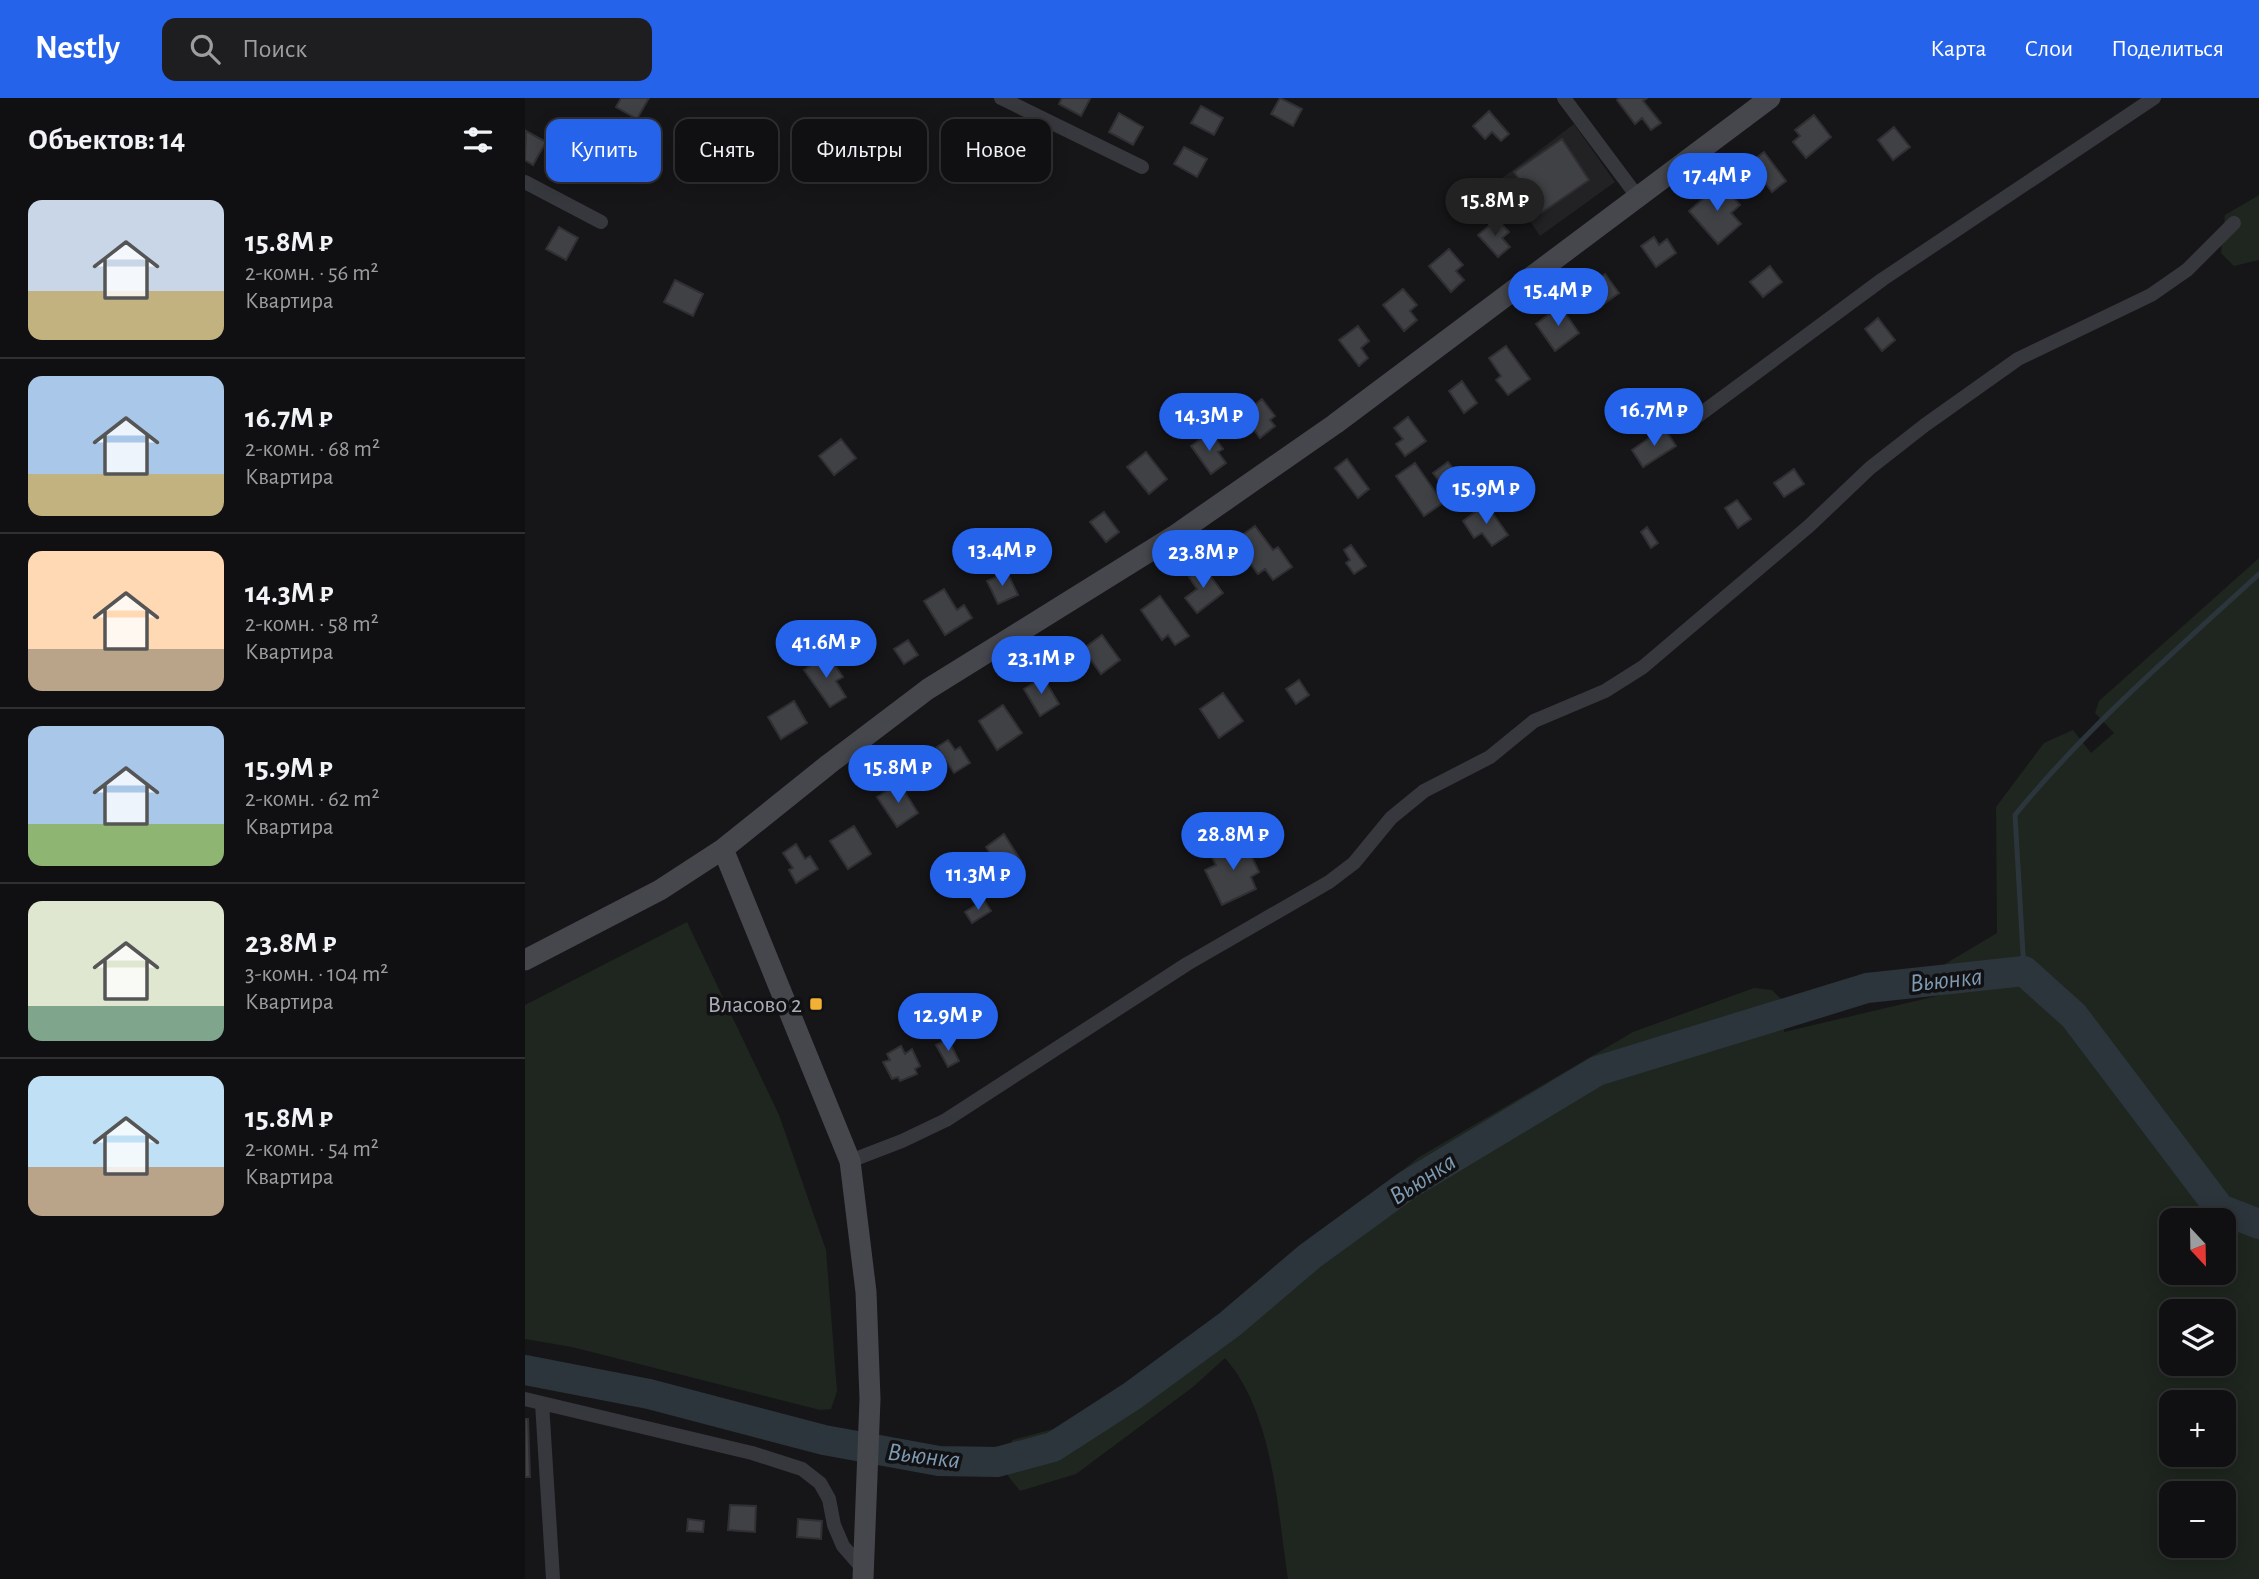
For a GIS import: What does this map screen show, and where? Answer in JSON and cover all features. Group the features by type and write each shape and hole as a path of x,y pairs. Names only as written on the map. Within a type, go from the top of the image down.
{"main road":[{"path":"525,960 660,890 723,849 928,689 1196,521 1335,424 1770,98"},
{"path":"723,849 850,1161 866,1292 870,1399 863,1574"}],"street":[{"path":"1001,98 1142,167"},
{"path":"1564,98 1637,196"},
{"path":"1691,421 1883,279 2154,98"},
{"path":"525,182 601,222"},
{"path":"850,1161 946,1120 1187,964 1329,882 1354,863 1391,818 1424,791 1490,757 1534,721 1605,691 1643,667 1809,526 1870,468 1925,425 2018,359 2151,295 2187,270 2234,223"},
{"path":"525,1399 752,1453 802,1469 820,1483 829,1499 834,1525 843,1546 863,1574"},
{"path":"541,1403 553,1579"}],"shaded area":[{"path":"1574,124 1615,182 1540,236 1501,179"},
{"path":"2259,195 2259,260 2234,266 2221,253 2225,215"},
{"path":"2259,558 2259,1579 1288,1579 1276,1493 1264,1434 1254,1406 1225,1358 1193,1387 1076,1474 1020,1491 1008,1476 1012,1440 1057,1428 1136,1381 1419,1157 1633,1032 1754,988 1772,990 1786,1004 1784,1032 1945,994 1945,964 1997,933 1996,807 2044,743 2073,730 2091,753 2114,733 2095,713 2099,701"},
{"path":"687,922 779,1115 826,1250 837,1391 831,1409 820,1410 572,1347 525,1339 525,1005"}],"building":[{"path":"621,98 649,98 637,119 616,107"},
{"path":"1062,98 1090,99 1081,116 1059,104"},
{"path":"1280,98 1302,109 1293,126 1271,114"},
{"path":"1647,98 1643,101 1661,123 1651,130 1642,118 1635,124 1617,100"},
{"path":"1201,106 1223,118 1214,135 1191,123"},
{"path":"1489,111 1509,134 1501,141 1492,132 1485,139 1473,126"},
{"path":"1119,113 1143,127 1133,145 1109,132"},
{"path":"1814,115 1831,137 1806,158 1793,142 1800,136 1795,130"},
{"path":"1894,127 1910,147 1893,160 1878,140"},
{"path":"526,131 546,142 533,165 525,160"},
{"path":"1562,139 1589,180 1541,213 1514,172"},
{"path":"1184,147 1207,159 1197,177 1174,164"},
{"path":"1764,152 1786,181 1772,192 1750,163"},
{"path":"1721,183 1740,205 1731,213 1741,224 1718,244 1689,211"},
{"path":"1497,219 1509,232 1502,238 1510,247 1498,257 1478,235"},
{"path":"559,227 578,238 566,260 546,249"},
{"path":"1654,237 1659,245 1667,239 1676,253 1656,267 1641,246"},
{"path":"1449,249 1463,265 1456,271 1464,280 1451,292 1429,266"},
{"path":"1770,266 1782,282 1763,297 1750,282"},
{"path":"1605,274 1619,293 1601,306 1587,286"},
{"path":"675,280 703,294 693,316 664,302"},
{"path":"1403,289 1417,305 1410,311 1417,320 1404,331 1383,305"},
{"path":"1560,306 1579,333 1555,351 1536,324"},
{"path":"1878,318 1895,340 1882,351 1865,329"},
{"path":"1358,326 1369,341 1361,348 1368,358 1359,366 1339,340"},
{"path":"1506,346 1530,379 1508,395 1496,380 1501,376 1489,358"},
{"path":"1462,381 1477,403 1464,413 1449,391"},
{"path":"1262,399 1275,416 1270,420 1275,426 1260,438 1254,430 1251,433 1238,418"},
{"path":"1408,417 1426,441 1405,456 1396,444 1403,439 1394,428"},
{"path":"1664,428 1676,446 1643,467 1632,450"},
{"path":"1211,432 1223,449 1218,452 1226,463 1211,474 1191,446"},
{"path":"841,439 856,458 834,475 819,456"},
{"path":"1146,452 1167,479 1149,494 1127,467"},
{"path":"1347,459 1369,489 1358,498 1335,468"},
{"path":"1448,462 1469,489 1454,501 1433,473"},
{"path":"1415,463 1443,503 1424,516 1396,476"},
{"path":"1794,469 1804,484 1784,497 1774,483"},
{"path":"1737,500 1751,519 1738,528 1725,508"},
{"path":"1486,504 1508,535 1492,546 1482,533 1474,538 1463,521"},
{"path":"1104,512 1119,532 1106,542 1090,522"},
{"path":"1255,526 1273,550 1278,547 1292,567 1273,580 1265,569 1258,574 1245,556 1248,553 1238,538"},
{"path":"1647,527 1658,543 1651,548 1641,532"},
{"path":"1042,534 1050,548 1029,559 1021,545"},
{"path":"1351,545 1366,566 1354,574 1346,563 1350,560 1344,550"},
{"path":"1203,566 1223,593 1197,613 1185,598 1197,589 1189,577"},
{"path":"1007,572 1018,595 998,604 987,581"},
{"path":"944,589 957,610 964,605 972,618 945,635 924,601"},
{"path":"1160,596 1189,636 1175,645 1168,635 1162,640 1141,610"},
{"path":"1102,635 1120,660 1101,674 1083,649"},
{"path":"908,640 918,655 904,664 894,649"},
{"path":"827,654 843,677 836,681 846,697 830,707 804,670"},
{"path":"1043,677 1059,704 1040,716 1024,689"},
{"path":"1299,680 1309,695 1296,704 1286,689"},
{"path":"1223,693 1243,721 1219,738 1200,709"},
{"path":"794,701 807,723 781,739 768,717"},
{"path":"1003,705 1022,733 997,750 979,721"},
{"path":"948,740 955,750 960,747 970,763 954,773 937,747"},
{"path":"899,783 918,813 897,827 877,797"},
{"path":"854,826 871,854 848,869 830,841"},
{"path":"1004,834 1021,861 1003,873 986,847"},
{"path":"1243,838 1259,872 1251,877 1256,889 1222,905 1205,870 1216,865 1210,853"},
{"path":"796,844 805,859 810,856 818,869 796,883 789,870 793,868 783,853"},
{"path":"984,900 991,911 972,923 965,912"},
{"path":"948,1039 959,1061 948,1067 936,1045"},
{"path":"901,1046 905,1054 912,1049 920,1066 915,1069 917,1074 900,1081 898,1077 892,1079 883,1062 890,1060 887,1054"},
{"path":"525,1419 528,1419 530,1477 525,1477"},
{"path":"730,1505 756,1506 755,1532 728,1530"},
{"path":"688,1519 704,1521 703,1532 687,1531"},
{"path":"798,1519 822,1521 821,1539 797,1537"}],"waterway":[{"path":"2024,971 2015,815 2102,720 2259,574"},
{"name":"Вьюнка","path":"525,1370 649,1394 824,1440 939,1461 997,1462 1053,1447 1132,1396 1230,1324 1310,1256 1406,1186 1597,1071 1867,988 2024,971 2074,1016 2220,1209 2259,1224"}],"place":[{"name":"Власово 2","path":"816,1004"}]}
